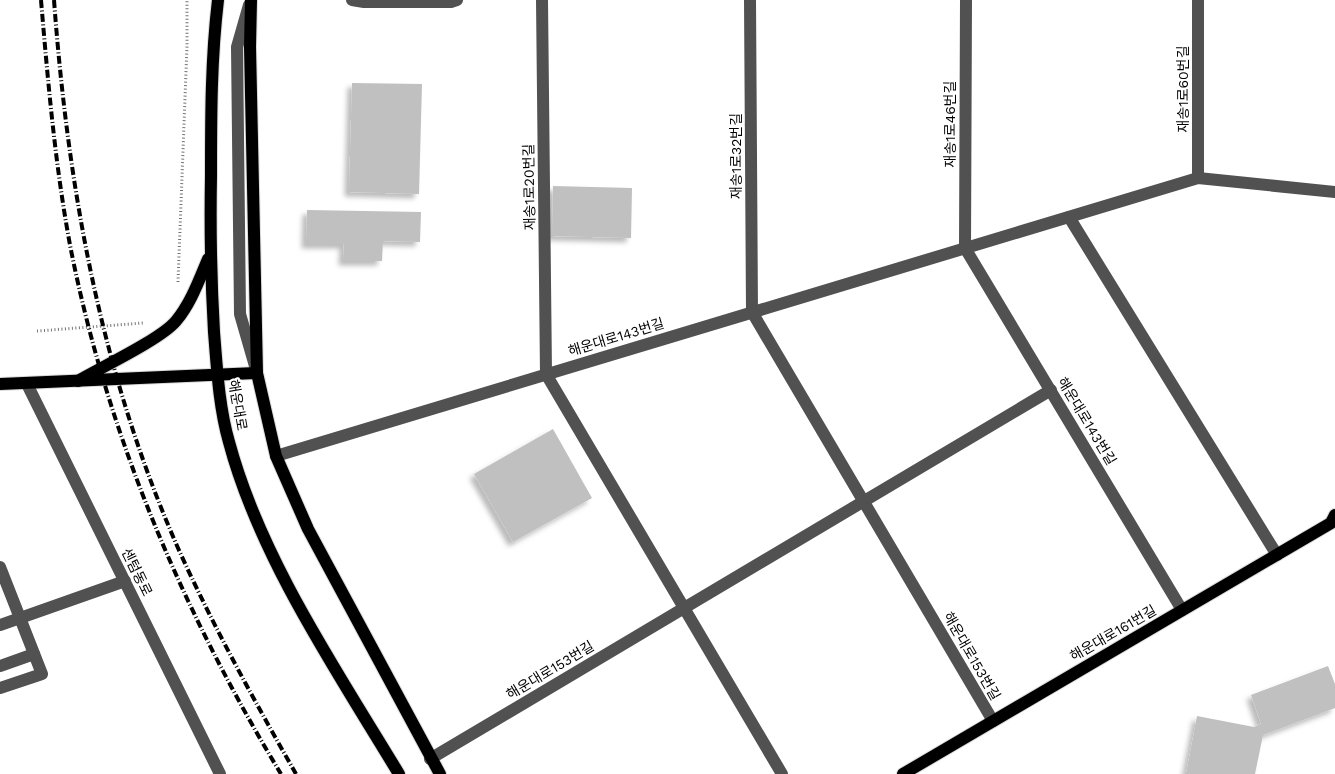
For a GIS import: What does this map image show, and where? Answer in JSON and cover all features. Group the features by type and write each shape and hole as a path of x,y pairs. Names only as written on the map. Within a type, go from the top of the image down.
{"main road":[{"name":"해운대로","path":"218,0 213,47 209,257 217,374 229,442 250,504 276,562 326,652 398,774"},
{"name":"해운대로","path":"251,0 250,47 257,373 276,456 308,529 430,759 440,774"},
{"path":"76,382 159,334 175,322 186,308 209,257"},
{"path":"0,384 257,373"},
{"name":"해운대로161번길","path":"903,774 1331,523 1335,515"}],"street":[{"path":"352,0 364,2 451,2 457,0"},
{"name":"재송1로20번길","path":"542,0 546,374"},
{"name":"재송1로32번길","path":"750,0 752,312"},
{"name":"재송1로46번길","path":"965,248 966,0"},
{"name":"재송1로60번길","path":"1198,0 1198,178"},
{"name":"해운대로143번길","path":"276,456 1198,178 1335,192"},
{"path":"1069,217 1277,554"},
{"name":"해운대로143번길","path":"965,248 1182,610"},
{"name":"해운대로153번길","path":"752,312 993,721"},
{"path":"546,374 782,774"},
{"name":"센텀동로","path":"27,384 220,774"},
{"name":"해운대로153번길","path":"430,759 1051,390"},
{"path":"0,568 42,674 0,688"},
{"path":"0,625 125,581"},
{"path":"0,619 19,617"},
{"path":"0,666 34,654"}],"path":[{"path":"175,289 178,281 186,85 187,0"},
{"path":"36,331 148,322"}],"building":[{"path":"352,83 422,84 419,194 349,192"},
{"path":"553,186 632,188 631,238 552,236"},
{"path":"307,210 421,212 420,242 383,241 382,261 343,261 344,244 306,244"},
{"path":"553,429 592,498 513,542 474,474"},
{"path":"1328,666 1335,684 1335,708 1263,735 1255,774 1186,774 1197,716 1254,727 1261,724 1251,695"}],"railway":[{"path":"41,0 52,123 65,215 86,315 105,384 127,452 152,519 180,584 211,649 281,774"},
{"path":"54,0 68,141 79,210 92,279 128,415 151,482 191,577 234,662 296,774"}]}
